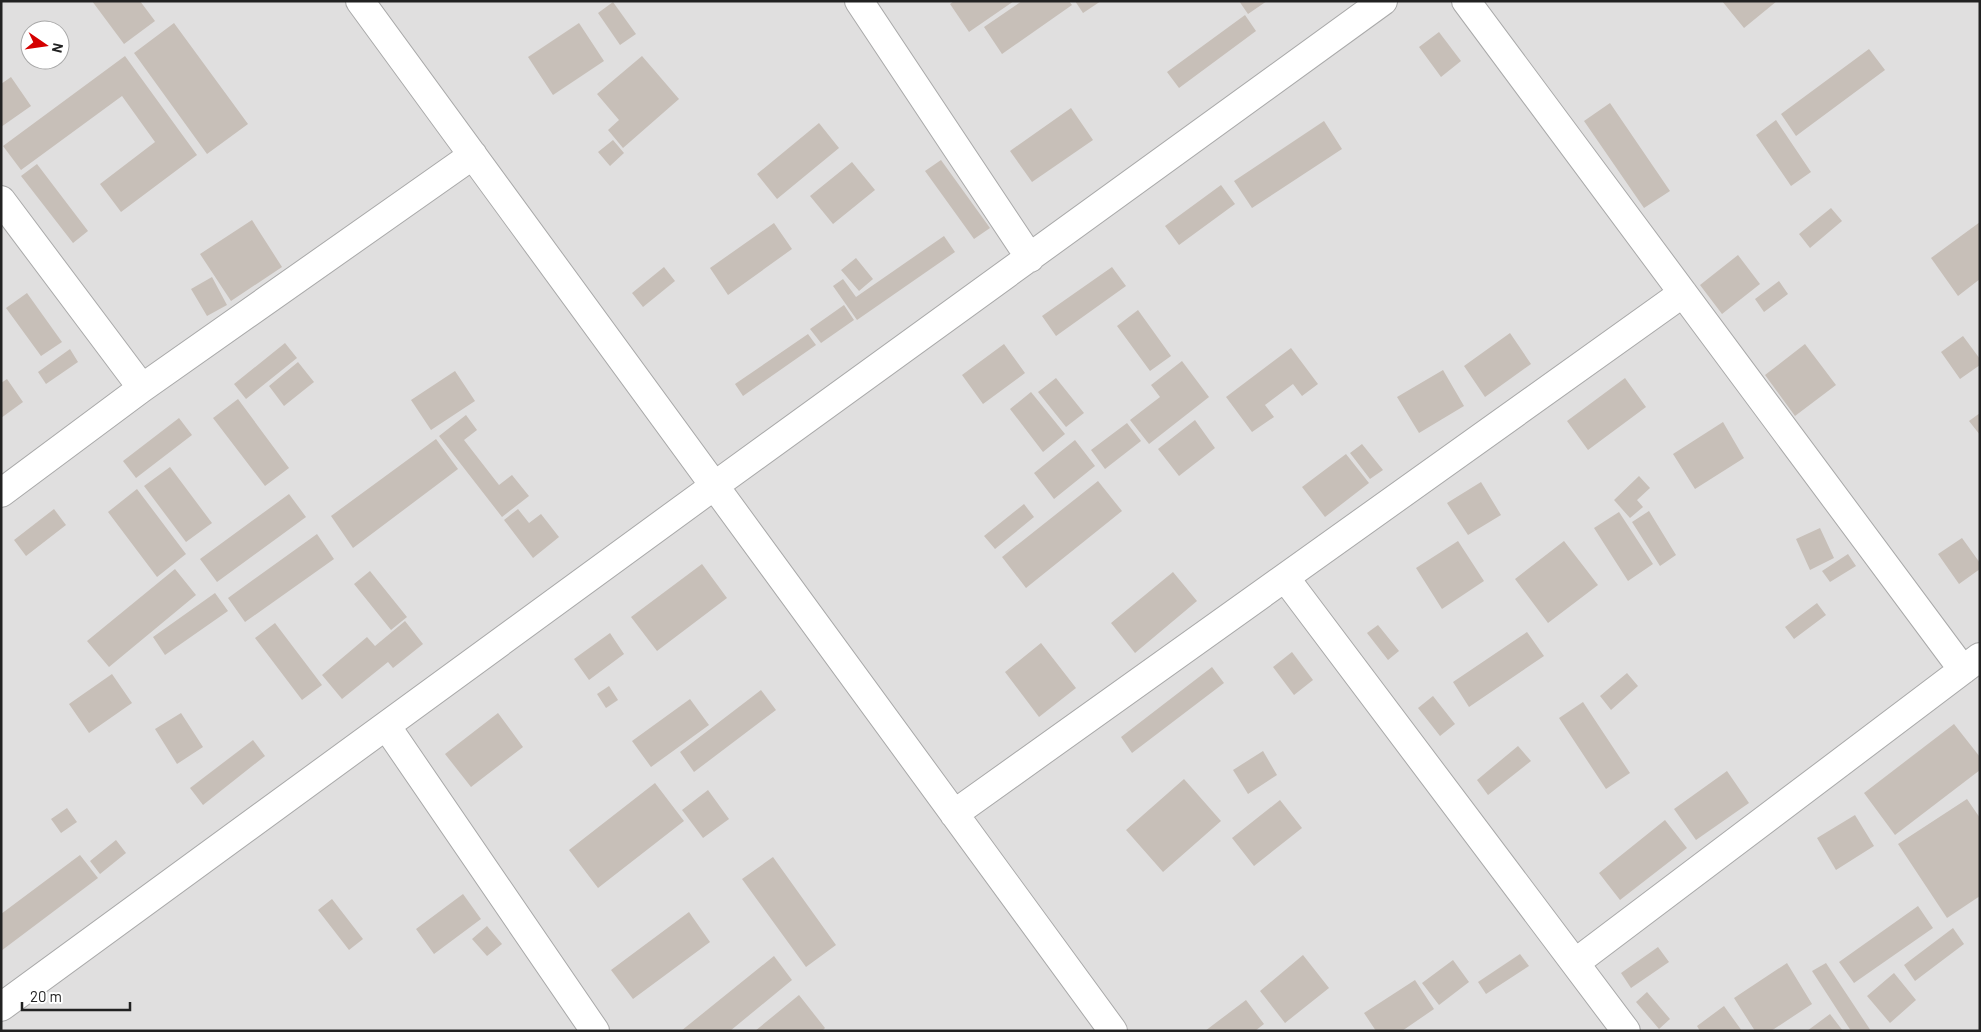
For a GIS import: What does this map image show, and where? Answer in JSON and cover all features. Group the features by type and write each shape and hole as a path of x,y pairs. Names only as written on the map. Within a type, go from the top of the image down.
{"street":[{"path":"360,1 1113,1031"},
{"path":"859,1 1030,258"},
{"path":"2,1006 1383,1"},
{"path":"1466,1 1683,293 1971,663 1575,963"},
{"path":"1,493 142,388 473,155"},
{"path":"1,200 142,388"},
{"path":"954,814 1286,579 1683,293"},
{"path":"1286,579 1626,1031"},
{"path":"387,726 595,1031"}],"shaded area":[{"path":"1,1 1980,1 1980,1031 1,1031"}],"building":[{"path":"92,1 140,1 155,21 124,44"},
{"path":"954,1 1014,1 969,32 950,4"},
{"path":"1022,1 1069,1 1072,5 1002,54 984,27"},
{"path":"1075,1 1101,1 1083,13"},
{"path":"1239,1 1267,1 1248,14"},
{"path":"1722,1 1777,1 1744,28"},
{"path":"613,2 636,34 620,45 598,13"},
{"path":"1245,15 1256,31 1179,88 1167,72"},
{"path":"174,23 248,124 207,154 134,53"},
{"path":"579,23 604,61 553,95 528,57"},
{"path":"1439,32 1461,61 1441,77 1419,47"},
{"path":"1869,49 1885,70 1796,136 1781,114"},
{"path":"125,56 197,155 121,212 100,184 155,142 122,96 21,170 3,146"},
{"path":"642,56 679,99 623,148 608,130 619,120 597,94"},
{"path":"11,77 31,106 1,127 1,84"},
{"path":"1610,103 1670,191 1644,208 1584,121"},
{"path":"1071,108 1093,140 1032,182 1010,151"},
{"path":"1776,120 1811,172 1791,186 1756,135"},
{"path":"1324,121 1342,149 1252,208 1234,181"},
{"path":"819,123 839,148 777,199 757,174"},
{"path":"613,140 624,153 610,166 598,152"},
{"path":"941,160 990,228 974,239 925,171"},
{"path":"852,162 875,190 833,224 810,196"},
{"path":"37,164 88,231 73,243 21,176"},
{"path":"1221,185 1235,204 1179,245 1165,226"},
{"path":"1831,208 1842,221 1810,248 1799,234"},
{"path":"252,220 282,267 231,301 200,254"},
{"path":"1980,222 1980,279 1958,296 1931,258"},
{"path":"774,223 792,249 728,295 710,268"},
{"path":"944,236 955,252 857,320 833,286 843,279 856,297"},
{"path":"1738,255 1760,284 1722,314 1700,285"},
{"path":"856,258 873,279 859,291 841,270"},
{"path":"664,267 675,281 643,307 632,293"},
{"path":"1112,267 1126,286 1056,336 1042,316"},
{"path":"212,277 227,305 207,316 191,289"},
{"path":"1779,281 1788,294 1764,312 1755,299"},
{"path":"27,293 62,342 41,356 6,308"},
{"path":"844,305 854,320 821,343 810,329"},
{"path":"1138,310 1171,356 1150,371 1117,326"},
{"path":"1510,333 1531,364 1485,397 1464,366"},
{"path":"808,334 816,345 743,396 735,384"},
{"path":"1963,336 1980,359 1980,365 1960,379 1941,352"},
{"path":"285,343 297,358 246,399 234,384"},
{"path":"1004,344 1025,373 983,404 962,375"},
{"path":"1805,344 1836,385 1795,416 1765,375"},
{"path":"1291,348 1318,384 1302,396 1293,384 1265,405 1274,417 1252,432 1226,397"},
{"path":"70,349 78,362 46,384 38,372"},
{"path":"1182,361 1209,397 1149,444 1130,420 1160,397 1151,385"},
{"path":"298,362 314,382 284,406 269,386"},
{"path":"1443,370 1464,406 1419,433 1397,397"},
{"path":"455,371 475,401 431,430 411,400"},
{"path":"1056,378 1084,413 1066,427 1038,392"},
{"path":"1625,378 1646,407 1588,450 1567,421"},
{"path":"7,379 23,402 1,418 1,383"},
{"path":"1031,392 1065,434 1043,452 1010,409"},
{"path":"238,399 289,468 265,486 213,418"},
{"path":"1980,413 1980,435 1969,421"},
{"path":"466,415 477,430 464,440 499,485 512,475 529,496 502,517 439,436"},
{"path":"179,418 192,435 136,478 123,461"},
{"path":"1195,420 1215,448 1179,476 1158,449"},
{"path":"1723,422 1744,458 1695,489 1673,454"},
{"path":"1127,423 1141,441 1105,469 1091,450"},
{"path":"436,439 458,469 353,548 331,516"},
{"path":"1075,440 1095,466 1054,499 1034,473"},
{"path":"1362,444 1383,470 1370,479 1350,453"},
{"path":"1346,454 1369,483 1325,517 1302,487"},
{"path":"170,467 212,523 186,542 144,486"},
{"path":"1639,476 1650,488 1637,500 1643,507 1630,518 1614,500"},
{"path":"1098,481 1122,511 1026,588 1002,557"},
{"path":"1481,482 1501,515 1468,535 1447,503"},
{"path":"137,489 186,554 157,577 108,512"},
{"path":"289,494 306,517 217,582 200,559"},
{"path":"1024,504 1034,517 995,549 984,536"},
{"path":"54,509 66,525 26,556 14,540"},
{"path":"518,509 529,523 541,514 559,537 533,558 504,520"},
{"path":"1649,511 1676,555 1660,566 1632,522"},
{"path":"1619,512 1653,564 1628,581 1594,528"},
{"path":"1820,528 1834,558 1810,570 1796,539"},
{"path":"317,534 334,559 245,622 228,598"},
{"path":"1962,538 1980,563 1980,569 1959,584 1938,554"},
{"path":"1458,541 1484,581 1442,609 1416,568"},
{"path":"1564,541 1598,585 1548,623 1515,579"},
{"path":"1848,554 1856,566 1830,582 1822,571"},
{"path":"702,564 727,598 657,651 631,617"},
{"path":"175,569 196,595 109,667 87,641"},
{"path":"370,571 407,617 391,630 354,584"},
{"path":"1173,572 1197,601 1135,653 1111,623"},
{"path":"215,593 228,611 165,655 153,637"},
{"path":"1817,603 1826,615 1794,639 1785,627"},
{"path":"405,621 423,644 393,668 388,662 342,699 322,675 367,637 375,646"},
{"path":"275,623 322,685 302,700 255,638"},
{"path":"1378,625 1399,651 1388,660 1367,633"},
{"path":"1527,632 1544,656 1469,707 1453,682"},
{"path":"610,633 624,654 589,680 574,659"},
{"path":"1041,643 1076,688 1039,717 1005,672"},
{"path":"1292,652 1313,680 1294,695 1273,667"},
{"path":"1212,667 1224,683 1132,753 1121,737"},
{"path":"1627,673 1638,686 1611,710 1600,696"},
{"path":"112,674 132,703 89,733 69,704"},
{"path":"609,686 618,700 606,708 597,694"},
{"path":"761,690 776,710 694,772 680,752"},
{"path":"1433,696 1455,724 1440,736 1418,708"},
{"path":"690,699 709,725 651,767 632,741"},
{"path":"1583,702 1630,773 1606,789 1559,718"},
{"path":"181,713 203,747 177,764 155,729"},
{"path":"498,713 523,747 471,787 445,754"},
{"path":"1954,724 1980,757 1980,770 1895,835 1864,793"},
{"path":"253,740 265,756 203,805 190,788"},
{"path":"1518,746 1531,761 1488,795 1477,780"},
{"path":"1263,751 1277,775 1248,794 1233,770"},
{"path":"1727,771 1749,803 1696,840 1674,809"},
{"path":"1184,779 1221,821 1163,872 1126,830"},
{"path":"655,783 684,821 598,888 569,850"},
{"path":"708,790 729,819 703,838 682,810"},
{"path":"1967,799 1980,818 1980,896 1947,918 1898,844"},
{"path":"1280,800 1302,828 1254,866 1232,838"},
{"path":"67,808 77,822 61,833 51,819"},
{"path":"1855,815 1874,846 1836,870 1817,838"},
{"path":"1665,820 1687,848 1620,900 1599,873"},
{"path":"116,840 126,853 100,874 90,861"},
{"path":"80,855 98,878 1,951 1,914"},
{"path":"773,857 836,945 806,967 742,879"},
{"path":"463,894 481,919 434,954 416,929"},
{"path":"332,899 363,939 349,950 318,910"},
{"path":"1918,906 1933,928 1854,983 1839,962"},
{"path":"689,912 710,942 633,999 611,970"},
{"path":"487,926 502,944 487,956 472,939"},
{"path":"1953,928 1964,944 1915,981 1904,965"},
{"path":"1658,947 1669,962 1631,988 1621,973"},
{"path":"1520,954 1529,966 1486,994 1478,982"},
{"path":"1303,955 1329,988 1285,1023 1260,991"},
{"path":"774,956 792,980 730,1031 681,1031"},
{"path":"1453,960 1469,982 1439,1005 1422,983"},
{"path":"1787,963 1812,1004 1771,1031 1755,1031 1734,998"},
{"path":"1826,963 1871,1031 1851,1031 1812,971"},
{"path":"1894,973 1916,1000 1890,1023 1867,996"},
{"path":"1415,980 1434,1009 1402,1031 1376,1031 1364,1013"},
{"path":"1647,992 1670,1019 1659,1029 1636,1002"},
{"path":"799,995 825,1028 822,1031 755,1031"},
{"path":"1246,1000 1264,1024 1255,1031 1205,1031"},
{"path":"1724,1006 1742,1031 1700,1031 1697,1026"},
{"path":"1830,1014 1843,1031 1807,1031"}]}
